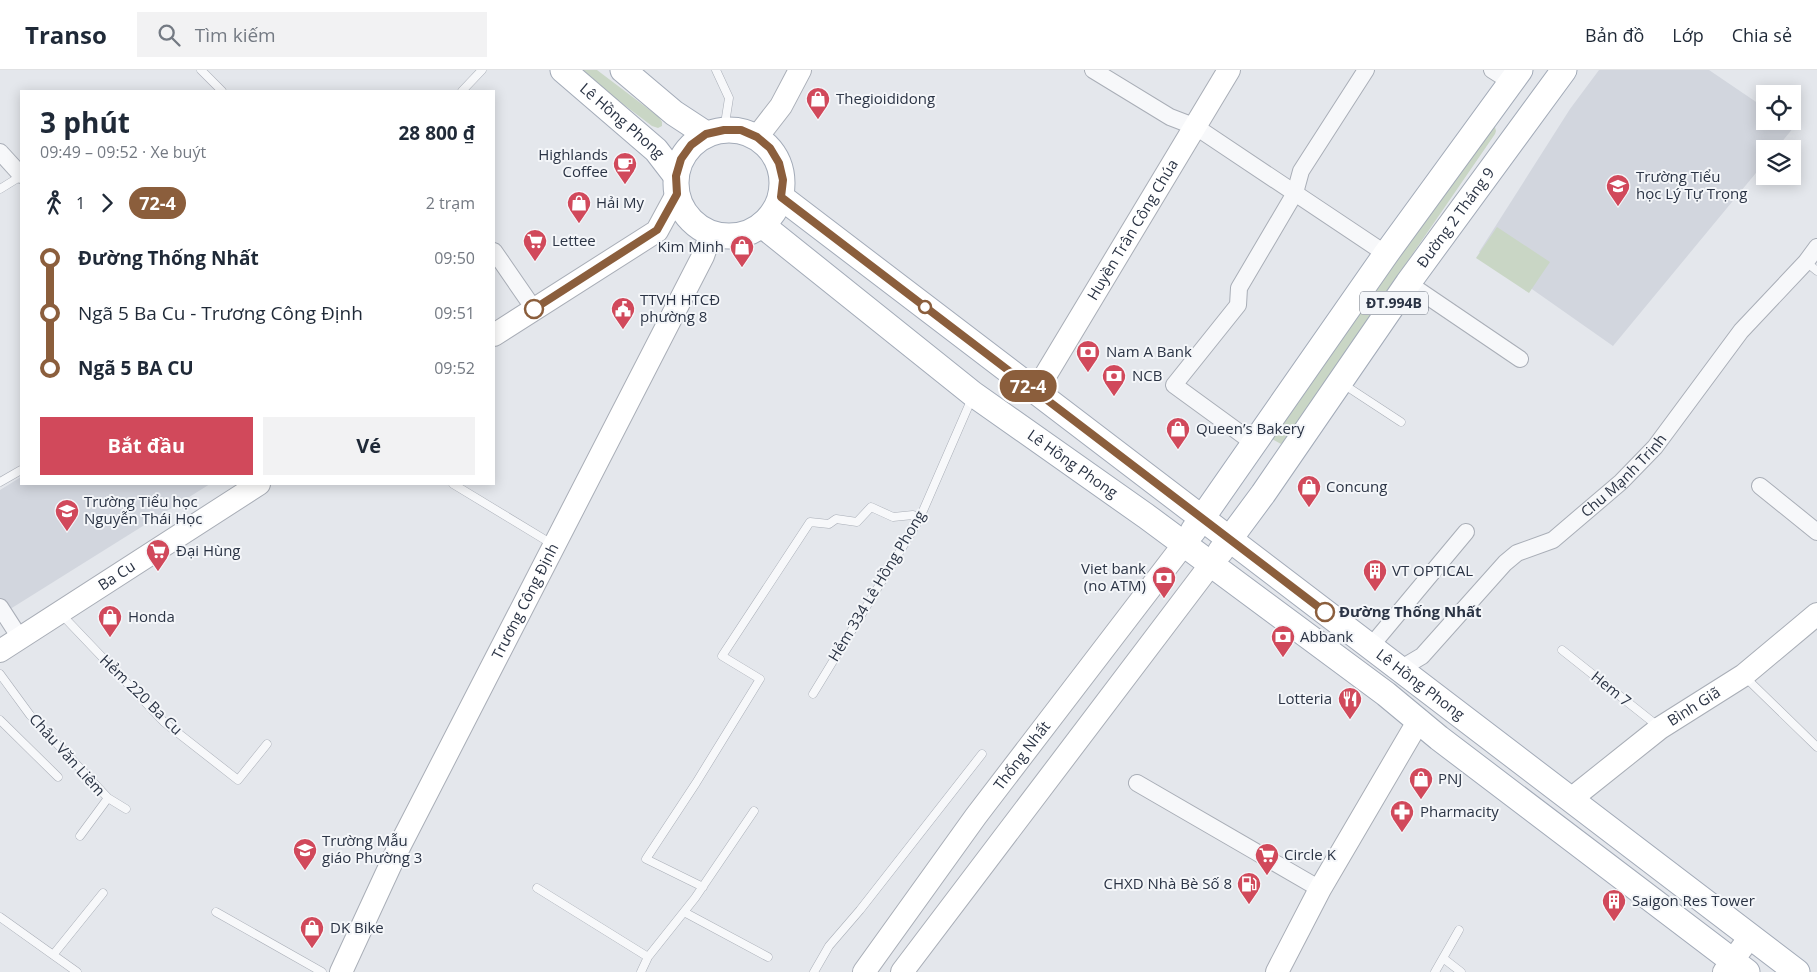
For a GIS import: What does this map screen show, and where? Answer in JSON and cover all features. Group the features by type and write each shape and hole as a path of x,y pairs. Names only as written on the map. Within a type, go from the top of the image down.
{"main road":[{"name":"Lê Hồng Phong","path":"563,70 656,150 676,185"},
{"path":"623,70 674,113 715,132"},
{"path":"757,137 781,106 800,70"},
{"name":"Huyền Trân Công Chúa","path":"1036,391 1229,70"},
{"name":"Đường 2 Tháng 9","path":"1211,564 1263,494 1408,283 1564,70"},
{"path":"1508,74 1541,102"},
{"name":"ĐT.994B","path":"1202,518 1386,254 1508,74"},
{"path":"495,334 657,230 676,185 681,159 691,145 715,132 741,130 757,137 770,148 779,163 783,180 781,197 774,213 762,224 746,233 728,236 712,233 696,224 684,211 676,185"},
{"name":"Lê Hồng Phong","path":"781,197 1797,972"},
{"name":"Lê Hồng Phong","path":"762,224 974,394 1184,544 1386,694 1420,720 1439,738 1734,968"},
{"name":"Trương Công Định","path":"341,972 396,853 704,256 712,233"},
{"name":"Ba Cu","path":"0,651 248,487"},
{"path":"1184,544 1202,518"},
{"name":"Thống Nhất","path":"864,972 976,816 1184,544"},
{"path":"902,972 1211,564"},
{"name":"Bình Giã","path":"1571,799 1660,728 1744,675 1817,614"},
{"path":"1386,694 1400,669"},
{"path":"1277,972 1320,888 1434,694"},
{"path":"976,816 1006,836"},
{"path":"1734,968 1750,937"}],"street":[{"path":"1093,70 1170,117 1196,127 1386,254"},
{"path":"1255,444 1174,385 1238,305 1239,288 1295,193 1301,171 1366,70"},
{"path":"0,152 20,175"},
{"name":"Chu Mạnh Trinh","path":"1400,669 1422,656 1505,563 1517,553 1553,540 1628,475 1655,447 1741,331 1811,267 1817,247"},
{"path":"495,252 534,309"},
{"path":"1408,283 1520,359"},
{"path":"1760,486 1817,532"},
{"path":"1371,646 1466,532"},
{"path":"0,607 20,638"},
{"path":"1137,783 1320,888"}],"lane":[{"path":"201,70 221,90"},
{"path":"463,90 482,70"},
{"path":"715,132 729,98 716,70"},
{"path":"0,189 20,177"},
{"path":"1340,382 1401,422"},
{"name":"Hẻm 334 Lê Hồng Phong","path":"813,694 920,520 974,394"},
{"path":"0,482 20,471"},
{"path":"455,485 554,545"},
{"path":"703,887 646,858 696,784 760,680 722,656 810,522 829,524 836,519 856,522 871,507 893,517 913,516 920,520"},
{"name":"Hẻm 220 Ba Cu","path":"60,613 164,722 238,780 268,744"},
{"name":"Hem 7","path":"1562,650 1660,728"},
{"name":"Châu Văn Liêm","path":"0,674 30,715 108,798 80,836"},
{"path":"1744,675 1817,747"},
{"path":"0,720 58,777"},
{"path":"814,972 829,946 860,910 982,754"},
{"path":"108,798 126,809"},
{"path":"641,972 648,956 703,887 754,811"},
{"path":"537,888 648,956"},
{"path":"53,955 102,893"},
{"path":"216,912 322,972"},
{"path":"684,912 768,957"},
{"path":"0,917 77,972"},
{"path":"1435,972 1460,930"},
{"path":"1443,958 1461,972"}],"shaded area":[{"name":"Trường Tiểu học Lý Tự Trọng","path":"1599,70 1709,70 1756,102 1756,130 1792,130 1783,140 1756,140 1756,173 1613,346 1479,252 1570,109"},
{"name":"Trường Tiểu học Nguyễn Thái Học","path":"20,478 20,485 208,485 7,611 0,601 0,490"}],"green space":[{"path":"578,70 597,70 659,117 662,126 658,128 652,126"},
{"path":"1491,125 1495,127 1495,134 1284,441 1281,444 1272,439"},
{"path":"1497,227 1550,262 1529,293 1476,258"}],"bus line":[{"name":"72-4","path":"534,309 657,230 677,194 676,176 681,159 691,145 706,134 724,130 741,130 757,137 770,148 779,163 783,180 781,197 1325,612"}],"place":[{"name":"Thegioididong","path":"818,120"},
{"name":"Highlands Coffee","path":"625,185"},
{"name":"Trường Tiểu học Lý Tự Trọng","path":"1618,207"},
{"name":"Hải My","path":"579,224"},
{"name":"Lettee","path":"535,262"},
{"name":"Kim Minh","path":"742,268"},
{"name":"TTVH HTCĐ phường 8","path":"623,330"},
{"name":"Nam A Bank","path":"1088,373"},
{"name":"NCB","path":"1114,397"},
{"name":"Queen’s Bakery","path":"1178,450"},
{"name":"Concung","path":"1309,508"},
{"name":"Trường Tiểu học Nguyễn Thái Học","path":"67,532"},
{"name":"Đại Hùng","path":"158,572"},
{"name":"VT OPTICAL","path":"1375,592"},
{"name":"Viet bank (no ATM)","path":"1164,599"},
{"name":"Đường Thống Nhất","path":"1325,612"},
{"name":"Honda","path":"110,638"},
{"name":"Abbank","path":"1283,658"},
{"name":"Lotteria","path":"1350,720"},
{"name":"PNJ","path":"1421,800"},
{"name":"Pharmacity","path":"1402,833"},
{"name":"Trường Mẫu giáo Phường 3","path":"305,871"},
{"name":"Circle K","path":"1267,876"},
{"name":"CHXD Nhà Bè Số 8","path":"1249,905"},
{"name":"Saigon Res Tower","path":"1614,922"},
{"name":"DK Bike","path":"312,949"}]}
